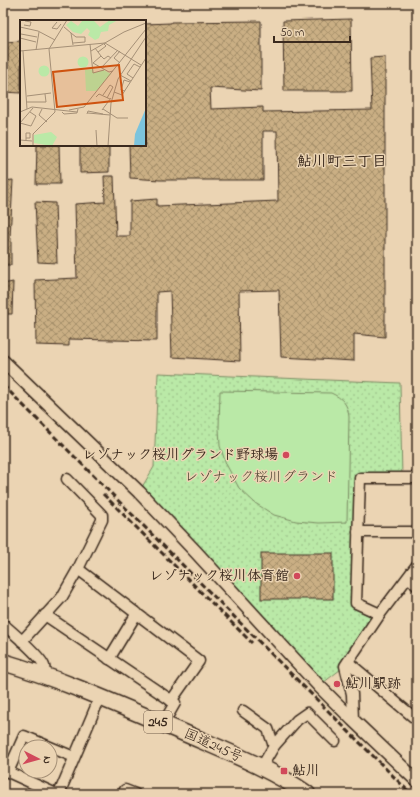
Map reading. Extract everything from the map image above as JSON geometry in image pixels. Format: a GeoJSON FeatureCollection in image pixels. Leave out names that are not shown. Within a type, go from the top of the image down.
{"type":"FeatureCollection","features":[{"type":"Feature","properties":{"kind":"highway","name":"国道245号"},"geometry":{"type":"LineString","coordinates":[[3,662],[44,675],[163,724],[261,768],[305,793]]}},
{"type":"Feature","properties":{"kind":"street"},"geometry":{"type":"LineString","coordinates":[[3,361],[139,492],[319,686],[417,781]]}},
{"type":"Feature","properties":{"kind":"street"},"geometry":{"type":"LineString","coordinates":[[380,614],[356,603],[360,478],[417,478]]}},
{"type":"Feature","properties":{"kind":"street"},"geometry":{"type":"LineString","coordinates":[[22,641],[62,597],[78,569],[102,520],[102,515],[67,479]]}},
{"type":"Feature","properties":{"kind":"street"},"geometry":{"type":"LineString","coordinates":[[358,532],[417,532]]}},
{"type":"Feature","properties":{"kind":"street"},"geometry":{"type":"LineString","coordinates":[[353,720],[352,694],[345,666],[380,614],[417,565]]}},
{"type":"Feature","properties":{"kind":"street"},"geometry":{"type":"LineString","coordinates":[[78,569],[199,661],[171,701]]}},
{"type":"Feature","properties":{"kind":"street"},"geometry":{"type":"LineString","coordinates":[[409,577],[417,586]]}},
{"type":"Feature","properties":{"kind":"street"},"geometry":{"type":"LineString","coordinates":[[109,659],[137,613]]}},
{"type":"Feature","properties":{"kind":"street"},"geometry":{"type":"LineString","coordinates":[[45,615],[175,703],[163,724]]}},
{"type":"Feature","properties":{"kind":"street"},"geometry":{"type":"LineString","coordinates":[[3,624],[42,661],[45,666],[44,675]]}},
{"type":"Feature","properties":{"kind":"street"},"geometry":{"type":"LineString","coordinates":[[348,662],[417,720]]}},
{"type":"Feature","properties":{"kind":"street"},"geometry":{"type":"LineString","coordinates":[[74,757],[24,736],[8,772],[58,794],[100,697]]}},
{"type":"Feature","properties":{"kind":"street"},"geometry":{"type":"LineString","coordinates":[[243,711],[268,729],[274,746]]}},
{"type":"Feature","properties":{"kind":"street"},"geometry":{"type":"LineString","coordinates":[[261,768],[274,746],[297,720],[307,713],[335,741]]}},
{"type":"Feature","properties":{"kind":"street"},"geometry":{"type":"LineString","coordinates":[[124,794],[125,790],[135,794]]}},
{"type":"Feature","properties":{"kind":"green space","name":"レゾナック桜川グランド"},"geometry":{"type":"Polygon","coordinates":[[[158,373],[400,383],[402,478],[360,478],[356,603],[380,614],[345,666],[319,686],[139,492],[154,467],[158,373]]]}},
{"type":"Feature","properties":{"kind":"green space","name":"レゾナック桜川グランド野球場"},"geometry":{"type":"Polygon","coordinates":[[[220,391],[331,393],[344,402],[349,417],[347,522],[319,523],[296,521],[274,515],[255,503],[239,488],[226,464],[220,446],[220,391]]]}},
{"type":"Feature","properties":{"kind":"building"},"geometry":{"type":"Polygon","coordinates":[[[351,19],[352,91],[284,91],[283,21],[351,19]]]}},
{"type":"Feature","properties":{"kind":"building"},"geometry":{"type":"Polygon","coordinates":[[[261,21],[261,91],[210,88],[211,109],[263,107],[263,112],[372,110],[370,58],[385,57],[385,337],[354,334],[354,361],[281,357],[279,290],[239,291],[240,361],[172,357],[170,291],[157,292],[157,341],[69,339],[69,346],[36,345],[35,280],[77,278],[75,204],[105,202],[104,176],[114,176],[116,236],[130,236],[130,201],[157,199],[157,206],[278,201],[277,131],[263,131],[263,180],[160,180],[130,178],[129,146],[146,146],[146,24],[171,22],[261,21]]]}},
{"type":"Feature","properties":{"kind":"building"},"geometry":{"type":"Polygon","coordinates":[[[20,41],[20,93],[3,92],[3,42],[20,41]]]}},
{"type":"Feature","properties":{"kind":"building"},"geometry":{"type":"Polygon","coordinates":[[[37,146],[59,146],[60,184],[36,184],[37,146]]]}},
{"type":"Feature","properties":{"kind":"building"},"geometry":{"type":"Polygon","coordinates":[[[80,146],[109,146],[109,172],[80,173],[80,146]]]}},
{"type":"Feature","properties":{"kind":"building"},"geometry":{"type":"Polygon","coordinates":[[[13,180],[10,238],[11,265],[3,265],[3,181],[13,180]]]}},
{"type":"Feature","properties":{"kind":"building"},"geometry":{"type":"Polygon","coordinates":[[[35,202],[55,203],[57,263],[38,262],[35,202]]]}},
{"type":"Feature","properties":{"kind":"building"},"geometry":{"type":"Polygon","coordinates":[[[13,282],[12,314],[3,314],[3,284],[13,282]]]}},
{"type":"Feature","properties":{"kind":"building","name":"レゾナック桜川体育館"},"geometry":{"type":"Polygon","coordinates":[[[261,553],[333,553],[333,599],[261,599],[261,553]]]}},
{"type":"Feature","properties":{"kind":"railway"},"geometry":{"type":"LineString","coordinates":[[3,385],[411,794]]}},
{"type":"Feature","properties":{"kind":"railway"},"geometry":{"type":"LineString","coordinates":[[103,494],[252,643]]}},
{"type":"Feature","properties":{"kind":"place","name":"レゾナック桜川グランド野球場"},"geometry":{"type":"Point","coordinates":[286,455]}},
{"type":"Feature","properties":{"kind":"place","name":"レゾナック桜川体育館"},"geometry":{"type":"Point","coordinates":[297,576]}},
{"type":"Feature","properties":{"kind":"place","name":"鮎川駅跡"},"geometry":{"type":"Point","coordinates":[337,684]}},
{"type":"Feature","properties":{"kind":"place","name":"鮎川"},"geometry":{"type":"Point","coordinates":[284,771]}},
{"type":"Feature","properties":{"kind":"district","name":"鮎川町三丁目"},"geometry":{"type":"Point","coordinates":[342,162]}}]}
